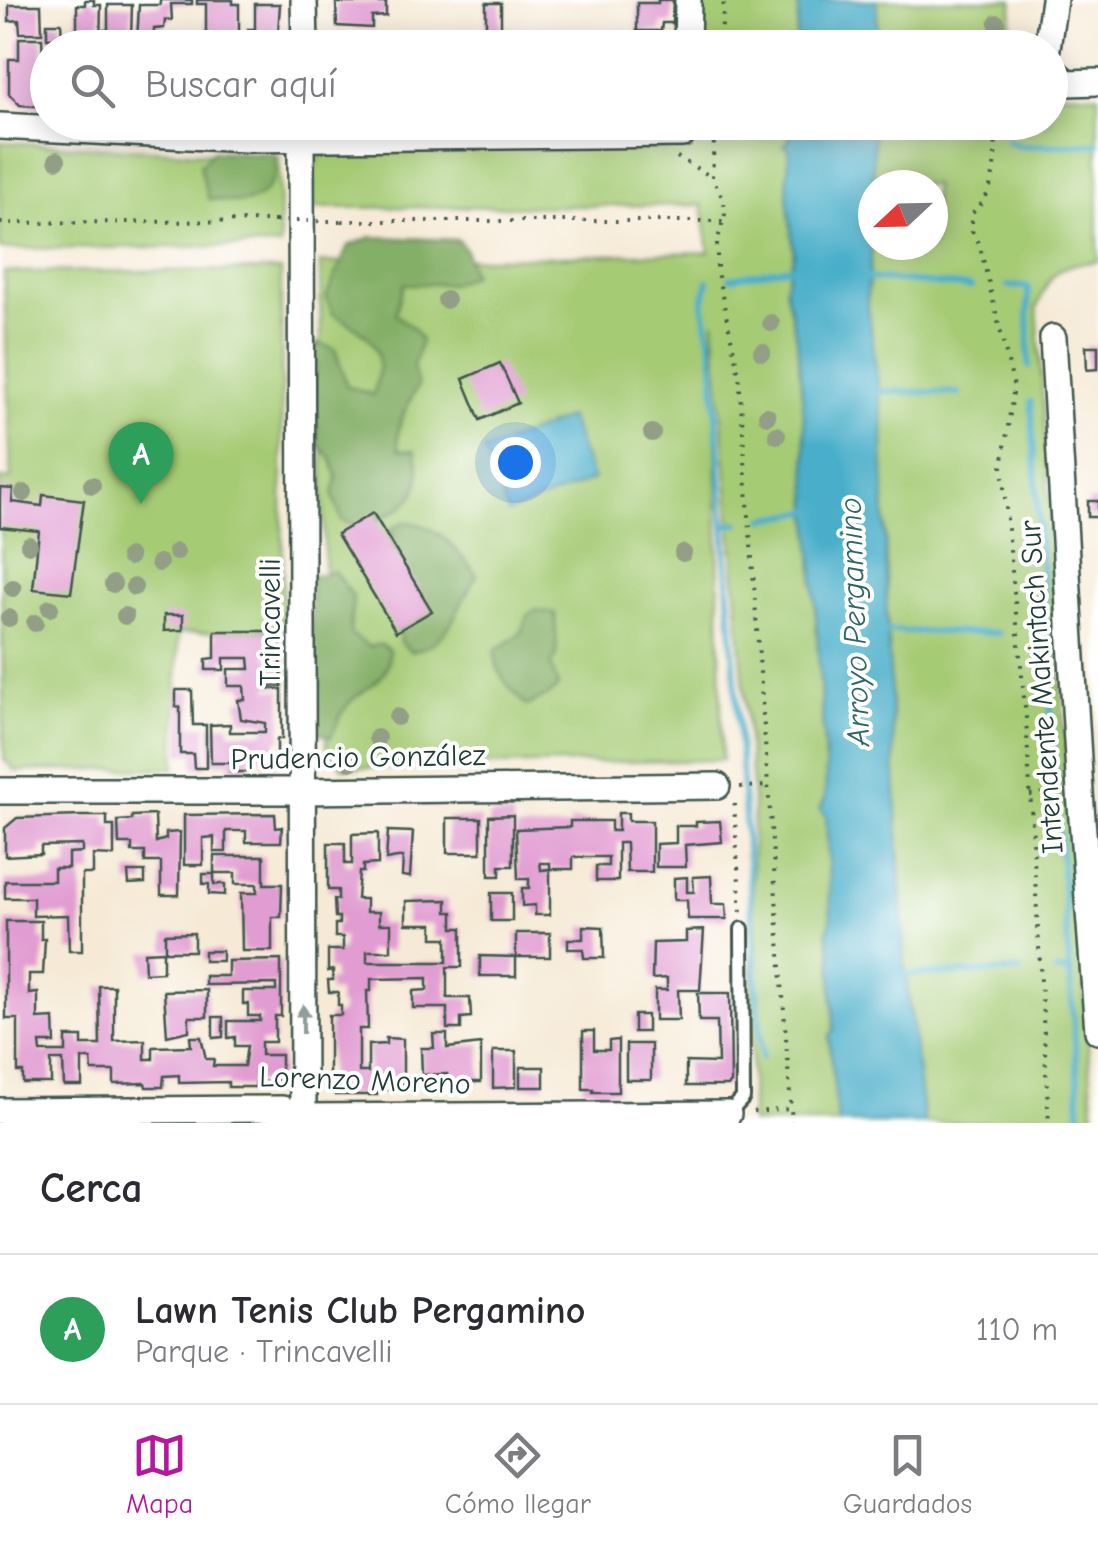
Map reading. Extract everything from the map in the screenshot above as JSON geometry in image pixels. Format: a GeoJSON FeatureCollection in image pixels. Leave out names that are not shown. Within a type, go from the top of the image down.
{"type":"FeatureCollection","features":[{"type":"Feature","properties":{"kind":"street"},"geometry":{"type":"LineString","coordinates":[[304,0],[305,30]]}},
{"type":"Feature","properties":{"kind":"street"},"geometry":{"type":"LineString","coordinates":[[687,30],[688,0]]}},
{"type":"Feature","properties":{"kind":"street"},"geometry":{"type":"LineString","coordinates":[[1049,30],[1054,0]]}},
{"type":"Feature","properties":{"kind":"street"},"geometry":{"type":"LineString","coordinates":[[1068,83],[1098,82]]}},
{"type":"Feature","properties":{"kind":"street"},"geometry":{"type":"LineString","coordinates":[[0,126],[30,128]]}},
{"type":"Feature","properties":{"kind":"street","name":"Trincavelli"},"geometry":{"type":"LineString","coordinates":[[303,1120],[304,140]]}},
{"type":"Feature","properties":{"kind":"street","name":"Intendente Makintach Sur"},"geometry":{"type":"LineString","coordinates":[[1052,338],[1091,844],[1098,1031]]}},
{"type":"Feature","properties":{"kind":"street","name":"Prudencio González"},"geometry":{"type":"LineString","coordinates":[[0,791],[728,792]]}},
{"type":"Feature","properties":{"kind":"street","name":"Lorenzo Moreno"},"geometry":{"type":"LineString","coordinates":[[0,1110],[282,1108],[303,1120],[728,1114]]}},
{"type":"Feature","properties":{"kind":"lane"},"geometry":{"type":"LineString","coordinates":[[728,1114],[743,1098],[742,928]]}},
{"type":"Feature","properties":{"kind":"path"},"geometry":{"type":"LineString","coordinates":[[722,30],[724,0]]}},
{"type":"Feature","properties":{"kind":"path"},"geometry":{"type":"LineString","coordinates":[[715,140],[712,178],[724,201],[717,272],[739,374],[792,1123]]}},
{"type":"Feature","properties":{"kind":"path"},"geometry":{"type":"LineString","coordinates":[[995,140],[988,194],[984,205],[972,213],[972,232],[980,247],[1014,387],[1002,466],[1026,718],[1049,1123]]}},
{"type":"Feature","properties":{"kind":"path"},"geometry":{"type":"LineString","coordinates":[[0,223],[723,221]]}},
{"type":"Feature","properties":{"kind":"path"},"geometry":{"type":"LineString","coordinates":[[742,928],[728,792],[770,786]]}},
{"type":"Feature","properties":{"kind":"path"},"geometry":{"type":"LineString","coordinates":[[1028,795],[1056,793]]}},
{"type":"Feature","properties":{"kind":"path"},"geometry":{"type":"LineString","coordinates":[[728,1114],[791,1109]]}},
{"type":"Feature","properties":{"kind":"green space"},"geometry":{"type":"Polygon","coordinates":[[[694,0],[799,0],[797,30],[693,30],[694,0]]]}},
{"type":"Feature","properties":{"kind":"green space"},"geometry":{"type":"Polygon","coordinates":[[[877,0],[1013,0],[1010,30],[877,30],[877,0]]]}},
{"type":"Feature","properties":{"kind":"green space"},"geometry":{"type":"Polygon","coordinates":[[[1068,93],[1098,94],[1098,262],[1074,264],[1058,272],[1037,308],[1094,1123],[924,1123],[905,967],[887,620],[883,423],[867,299],[871,260],[948,260],[948,170],[873,170],[874,140],[1068,140],[1068,93]]]}},
{"type":"Feature","properties":{"kind":"green space"},"geometry":{"type":"Polygon","coordinates":[[[690,140],[790,140],[787,186],[794,253],[785,287],[797,341],[803,408],[826,777],[825,799],[820,809],[826,816],[831,920],[827,933],[834,1031],[829,1038],[838,1123],[751,1123],[753,799],[714,321],[722,760],[343,768],[327,748],[320,263],[709,252],[702,205],[313,208],[313,174],[318,159],[331,148],[690,148],[690,140]]]}},
{"type":"Feature","properties":{"kind":"green space"},"geometry":{"type":"Polygon","coordinates":[[[0,142],[279,157],[280,246],[0,249],[0,142]]]}},
{"type":"Feature","properties":{"kind":"green space"},"geometry":{"type":"Polygon","coordinates":[[[213,151],[273,154],[275,170],[270,185],[251,200],[208,199],[200,165],[213,151]]]}},
{"type":"Feature","properties":{"kind":"green space"},"geometry":{"type":"Polygon","coordinates":[[[371,237],[458,240],[465,249],[472,275],[450,284],[404,284],[395,314],[414,329],[421,341],[413,367],[418,386],[402,417],[398,442],[399,449],[415,451],[419,481],[410,500],[365,527],[342,521],[333,495],[337,478],[332,459],[318,445],[314,396],[316,343],[335,349],[347,386],[373,395],[379,365],[374,345],[358,329],[333,314],[326,297],[348,246],[371,237]]]}},
{"type":"Feature","properties":{"kind":"green space"},"geometry":{"type":"Polygon","coordinates":[[[281,270],[283,630],[178,633],[175,768],[16,771],[4,760],[0,479],[11,478],[4,272],[281,270]]]}},
{"type":"Feature","properties":{"kind":"green space"},"geometry":{"type":"Polygon","coordinates":[[[404,522],[436,532],[477,575],[445,632],[411,652],[400,642],[398,564],[391,529],[404,522]]]}},
{"type":"Feature","properties":{"kind":"green space"},"geometry":{"type":"Polygon","coordinates":[[[334,571],[353,597],[350,633],[369,647],[380,644],[389,650],[381,678],[346,707],[331,737],[314,731],[310,577],[334,571]]]}},
{"type":"Feature","properties":{"kind":"green space"},"geometry":{"type":"Polygon","coordinates":[[[535,610],[555,613],[557,655],[551,664],[558,686],[550,695],[526,706],[501,674],[495,651],[520,634],[528,615],[535,610]]]}},
{"type":"Feature","properties":{"kind":"water"},"geometry":{"type":"Polygon","coordinates":[[[799,0],[877,0],[877,30],[797,30],[799,0]]]}},
{"type":"Feature","properties":{"kind":"water","name":"Arroyo Pergamino"},"geometry":{"type":"Polygon","coordinates":[[[789,140],[874,140],[874,170],[858,170],[858,260],[871,260],[867,299],[883,423],[887,620],[905,967],[924,1123],[838,1123],[829,1037],[834,1031],[827,933],[831,920],[826,816],[820,809],[825,799],[826,777],[803,408],[797,341],[785,287],[794,253],[787,196],[789,149],[784,145],[789,140]]]}},
{"type":"Feature","properties":{"kind":"water"},"geometry":{"type":"Polygon","coordinates":[[[569,417],[593,480],[508,513],[484,451],[569,417]]]}},
{"type":"Feature","properties":{"kind":"building"},"geometry":{"type":"Polygon","coordinates":[[[85,0],[94,0],[94,5],[101,5],[100,30],[77,30],[77,5],[85,5],[85,0]]]}},
{"type":"Feature","properties":{"kind":"building"},"geometry":{"type":"Polygon","coordinates":[[[160,0],[192,0],[192,4],[171,4],[172,20],[165,20],[164,28],[138,30],[139,5],[160,5],[160,0]]]}},
{"type":"Feature","properties":{"kind":"building"},"geometry":{"type":"Polygon","coordinates":[[[197,0],[233,0],[233,4],[239,4],[239,30],[206,30],[206,4],[197,4],[197,0]]]}},
{"type":"Feature","properties":{"kind":"building"},"geometry":{"type":"Polygon","coordinates":[[[673,0],[672,23],[662,23],[661,30],[637,30],[637,3],[673,0]]]}},
{"type":"Feature","properties":{"kind":"building"},"geometry":{"type":"Polygon","coordinates":[[[336,3],[386,3],[386,16],[372,17],[372,28],[337,26],[336,3]]]}},
{"type":"Feature","properties":{"kind":"building"},"geometry":{"type":"Polygon","coordinates":[[[486,3],[501,3],[501,30],[486,30],[486,3]]]}},
{"type":"Feature","properties":{"kind":"building"},"geometry":{"type":"Polygon","coordinates":[[[255,4],[280,4],[278,30],[248,30],[255,29],[255,4]]]}},
{"type":"Feature","properties":{"kind":"building"},"geometry":{"type":"Polygon","coordinates":[[[9,5],[41,5],[42,30],[20,33],[19,20],[9,21],[9,5]]]}},
{"type":"Feature","properties":{"kind":"building"},"geometry":{"type":"Polygon","coordinates":[[[108,5],[132,5],[131,30],[108,30],[108,5]]]}},
{"type":"Feature","properties":{"kind":"building"},"geometry":{"type":"Polygon","coordinates":[[[47,23],[61,23],[61,30],[47,30],[47,23]]]}},
{"type":"Feature","properties":{"kind":"building"},"geometry":{"type":"Polygon","coordinates":[[[19,38],[30,38],[30,106],[20,105],[9,94],[9,59],[19,59],[19,38]]]}},
{"type":"Feature","properties":{"kind":"building"},"geometry":{"type":"Polygon","coordinates":[[[1086,346],[1098,346],[1098,369],[1087,370],[1086,346]]]}},
{"type":"Feature","properties":{"kind":"building"},"geometry":{"type":"Polygon","coordinates":[[[500,363],[518,403],[480,420],[463,379],[500,363]]]}},
{"type":"Feature","properties":{"kind":"building"},"geometry":{"type":"Polygon","coordinates":[[[0,488],[13,489],[12,502],[42,506],[43,495],[84,500],[71,593],[33,589],[39,531],[0,527],[0,488]]]}},
{"type":"Feature","properties":{"kind":"building"},"geometry":{"type":"Polygon","coordinates":[[[1088,501],[1098,501],[1098,517],[1088,517],[1088,501]]]}},
{"type":"Feature","properties":{"kind":"building"},"geometry":{"type":"Polygon","coordinates":[[[373,513],[432,611],[396,632],[337,534],[373,513]]]}},
{"type":"Feature","properties":{"kind":"building"},"geometry":{"type":"Polygon","coordinates":[[[164,615],[183,615],[183,630],[164,631],[164,615]]]}},
{"type":"Feature","properties":{"kind":"building"},"geometry":{"type":"Polygon","coordinates":[[[215,631],[281,631],[281,652],[267,652],[267,658],[281,658],[282,686],[269,686],[282,689],[282,739],[277,739],[277,765],[264,765],[263,757],[249,757],[249,772],[230,772],[230,763],[211,763],[210,725],[230,724],[230,732],[265,732],[265,723],[241,719],[238,700],[245,700],[244,686],[228,686],[228,669],[250,669],[249,658],[224,658],[224,670],[206,670],[206,659],[215,658],[215,631]]]}},
{"type":"Feature","properties":{"kind":"building"},"geometry":{"type":"Polygon","coordinates":[[[176,690],[192,690],[193,725],[206,725],[206,768],[194,768],[193,754],[180,754],[176,690]]]}},
{"type":"Feature","properties":{"kind":"building"},"geometry":{"type":"Polygon","coordinates":[[[618,813],[628,813],[628,821],[652,821],[652,872],[627,872],[626,843],[618,843],[618,881],[596,881],[596,866],[608,866],[608,857],[573,857],[573,869],[550,869],[550,915],[535,915],[535,905],[522,906],[522,888],[529,888],[529,879],[518,879],[516,829],[570,827],[570,821],[611,821],[611,831],[618,831],[618,813]]]}},
{"type":"Feature","properties":{"kind":"building"},"geometry":{"type":"Polygon","coordinates":[[[275,814],[276,828],[282,827],[281,842],[246,842],[246,831],[226,831],[226,852],[214,852],[214,837],[203,838],[203,865],[184,865],[184,815],[275,814]]]}},
{"type":"Feature","properties":{"kind":"building"},"geometry":{"type":"Polygon","coordinates":[[[155,815],[156,842],[166,839],[166,833],[180,832],[179,895],[161,895],[161,862],[145,862],[145,852],[132,852],[132,844],[119,844],[118,821],[155,815]]]}},
{"type":"Feature","properties":{"kind":"building"},"geometry":{"type":"Polygon","coordinates":[[[513,815],[513,866],[500,866],[500,876],[489,876],[489,816],[513,815]]]}},
{"type":"Feature","properties":{"kind":"building"},"geometry":{"type":"Polygon","coordinates":[[[107,816],[107,826],[114,826],[114,856],[93,855],[93,874],[82,874],[82,951],[69,951],[68,915],[33,916],[33,898],[5,898],[5,881],[54,881],[54,868],[68,868],[68,853],[82,852],[82,845],[41,846],[41,854],[5,856],[5,828],[17,818],[107,816]]]}},
{"type":"Feature","properties":{"kind":"building"},"geometry":{"type":"Polygon","coordinates":[[[447,818],[481,818],[481,853],[447,853],[447,818]]]}},
{"type":"Feature","properties":{"kind":"building"},"geometry":{"type":"Polygon","coordinates":[[[720,821],[722,842],[685,845],[686,867],[656,867],[656,844],[676,843],[676,826],[720,821]]]}},
{"type":"Feature","properties":{"kind":"building"},"geometry":{"type":"Polygon","coordinates":[[[388,831],[413,832],[410,877],[402,876],[403,857],[386,860],[388,831]]]}},
{"type":"Feature","properties":{"kind":"building"},"geometry":{"type":"Polygon","coordinates":[[[378,833],[378,864],[363,865],[357,899],[366,899],[366,912],[379,912],[379,924],[391,924],[391,951],[367,951],[367,962],[447,962],[447,938],[433,938],[433,924],[406,924],[406,901],[447,900],[447,912],[453,912],[453,928],[462,928],[462,967],[447,967],[447,998],[470,998],[471,1017],[461,1018],[461,1029],[447,1029],[447,1008],[413,1008],[413,991],[427,990],[427,978],[371,979],[371,991],[367,991],[368,1029],[359,1029],[359,1072],[368,1072],[368,1045],[386,1044],[386,1038],[403,1039],[403,1090],[377,1090],[377,1095],[335,1095],[329,1087],[329,1015],[341,1015],[341,1005],[338,992],[329,992],[328,980],[333,980],[333,970],[328,971],[328,950],[343,950],[343,937],[335,937],[339,917],[335,917],[334,899],[338,900],[338,890],[328,890],[328,843],[345,843],[345,864],[352,864],[352,834],[378,833]]]}},
{"type":"Feature","properties":{"kind":"building"},"geometry":{"type":"Polygon","coordinates":[[[214,856],[264,856],[264,884],[282,884],[281,917],[272,917],[272,951],[242,951],[241,893],[257,893],[257,884],[235,884],[235,873],[214,873],[214,856]]]}},
{"type":"Feature","properties":{"kind":"building"},"geometry":{"type":"Polygon","coordinates":[[[128,872],[145,872],[145,883],[129,884],[128,872]]]}},
{"type":"Feature","properties":{"kind":"building"},"geometry":{"type":"Polygon","coordinates":[[[203,874],[214,874],[214,884],[225,884],[225,895],[209,894],[203,874]]]}},
{"type":"Feature","properties":{"kind":"building"},"geometry":{"type":"Polygon","coordinates":[[[711,876],[712,904],[726,904],[727,919],[688,919],[687,900],[674,900],[674,878],[687,877],[687,892],[694,892],[693,877],[711,876]]]}},
{"type":"Feature","properties":{"kind":"building"},"geometry":{"type":"Polygon","coordinates":[[[491,893],[512,893],[512,921],[491,921],[491,893]]]}},
{"type":"Feature","properties":{"kind":"building"},"geometry":{"type":"Polygon","coordinates":[[[6,921],[41,921],[41,939],[45,939],[43,974],[29,974],[29,994],[38,993],[38,1019],[54,1018],[55,1043],[40,1043],[41,1052],[66,1052],[66,1037],[82,1037],[82,1045],[100,1045],[99,986],[114,986],[114,1041],[145,1040],[145,1059],[153,1059],[153,1047],[191,1046],[190,1037],[201,1037],[206,1059],[214,1059],[213,1066],[244,1066],[247,1046],[235,1046],[235,1037],[228,1038],[228,1021],[260,1021],[260,1016],[248,1016],[243,991],[276,991],[276,984],[205,985],[205,976],[228,976],[228,961],[281,960],[281,1016],[275,1016],[275,1042],[261,1042],[261,1055],[281,1055],[281,1077],[270,1087],[267,1082],[256,1082],[255,1087],[228,1087],[228,1082],[179,1083],[179,1075],[164,1076],[163,1087],[146,1087],[145,1083],[114,1084],[114,1071],[92,1071],[91,1059],[82,1059],[82,1086],[64,1086],[63,1060],[51,1060],[51,1083],[23,1083],[23,1072],[18,1072],[18,1019],[6,1019],[6,921]]]}},
{"type":"Feature","properties":{"kind":"building"},"geometry":{"type":"Polygon","coordinates":[[[583,926],[603,927],[604,958],[584,958],[583,949],[568,949],[568,939],[583,939],[583,926]]]}},
{"type":"Feature","properties":{"kind":"building"},"geometry":{"type":"Polygon","coordinates":[[[704,930],[700,990],[678,990],[679,1020],[655,1020],[655,990],[667,990],[667,978],[652,979],[653,943],[686,942],[686,931],[704,930]]]}},
{"type":"Feature","properties":{"kind":"building"},"geometry":{"type":"Polygon","coordinates":[[[194,933],[194,951],[165,951],[165,934],[194,933]]]}},
{"type":"Feature","properties":{"kind":"building"},"geometry":{"type":"Polygon","coordinates":[[[516,933],[550,933],[550,957],[516,957],[516,933]]]}},
{"type":"Feature","properties":{"kind":"building"},"geometry":{"type":"Polygon","coordinates":[[[163,951],[163,972],[145,973],[144,952],[163,951]]]}},
{"type":"Feature","properties":{"kind":"building"},"geometry":{"type":"Polygon","coordinates":[[[204,951],[222,951],[222,961],[204,961],[204,951]]]}},
{"type":"Feature","properties":{"kind":"building"},"geometry":{"type":"Polygon","coordinates":[[[480,956],[516,957],[516,976],[480,976],[480,956]]]}},
{"type":"Feature","properties":{"kind":"building"},"geometry":{"type":"Polygon","coordinates":[[[207,990],[207,1017],[189,1017],[189,1031],[167,1036],[164,991],[207,990]]]}},
{"type":"Feature","properties":{"kind":"building"},"geometry":{"type":"Polygon","coordinates":[[[698,993],[730,993],[728,1086],[686,1086],[686,1062],[718,1063],[717,1021],[699,1021],[698,993]]]}},
{"type":"Feature","properties":{"kind":"building"},"geometry":{"type":"Polygon","coordinates":[[[634,1015],[647,1015],[647,1032],[634,1032],[634,1015]]]}},
{"type":"Feature","properties":{"kind":"building"},"geometry":{"type":"Polygon","coordinates":[[[213,1017],[223,1017],[223,1037],[213,1038],[213,1017]]]}},
{"type":"Feature","properties":{"kind":"building"},"geometry":{"type":"Polygon","coordinates":[[[583,1031],[594,1031],[594,1050],[609,1050],[609,1041],[618,1040],[618,1092],[583,1089],[583,1031]]]}},
{"type":"Feature","properties":{"kind":"building"},"geometry":{"type":"Polygon","coordinates":[[[433,1034],[447,1034],[447,1048],[481,1044],[481,1082],[447,1082],[447,1074],[422,1075],[421,1048],[434,1048],[433,1034]]]}},
{"type":"Feature","properties":{"kind":"building"},"geometry":{"type":"Polygon","coordinates":[[[626,1044],[651,1044],[651,1080],[626,1080],[626,1044]]]}},
{"type":"Feature","properties":{"kind":"building"},"geometry":{"type":"Polygon","coordinates":[[[493,1051],[516,1051],[516,1087],[493,1088],[493,1051]]]}},
{"type":"Feature","properties":{"kind":"building"},"geometry":{"type":"Polygon","coordinates":[[[520,1067],[544,1067],[544,1087],[520,1087],[520,1067]]]}},
{"type":"Feature","properties":{"kind":"waterway"},"geometry":{"type":"LineString","coordinates":[[1007,141],[1021,146],[1098,144]]}},
{"type":"Feature","properties":{"kind":"waterway"},"geometry":{"type":"LineString","coordinates":[[730,278],[791,267]]}},
{"type":"Feature","properties":{"kind":"waterway"},"geometry":{"type":"LineString","coordinates":[[868,278],[971,287]]}},
{"type":"Feature","properties":{"kind":"waterway"},"geometry":{"type":"LineString","coordinates":[[708,281],[703,303],[712,350],[724,526]]}},
{"type":"Feature","properties":{"kind":"waterway"},"geometry":{"type":"LineString","coordinates":[[1008,286],[1028,287],[1029,367]]}},
{"type":"Feature","properties":{"kind":"waterway"},"geometry":{"type":"LineString","coordinates":[[879,391],[959,393]]}},
{"type":"Feature","properties":{"kind":"waterway"},"geometry":{"type":"LineString","coordinates":[[1031,402],[1056,786]]}},
{"type":"Feature","properties":{"kind":"waterway"},"geometry":{"type":"LineString","coordinates":[[764,519],[809,511]]}},
{"type":"Feature","properties":{"kind":"waterway"},"geometry":{"type":"LineString","coordinates":[[738,523],[724,526],[762,1058]]}},
{"type":"Feature","properties":{"kind":"waterway","name":"Arroyo Pergamino"},"geometry":{"type":"LineString","coordinates":[[888,631],[998,633]]}},
{"type":"Feature","properties":{"kind":"waterway"},"geometry":{"type":"LineString","coordinates":[[1035,636],[1049,635]]}},
{"type":"Feature","properties":{"kind":"waterway"},"geometry":{"type":"LineString","coordinates":[[1057,800],[1081,1123]]}},
{"type":"Feature","properties":{"kind":"waterway"},"geometry":{"type":"LineString","coordinates":[[1056,971],[1071,970]]}},
{"type":"Feature","properties":{"kind":"waterway"},"geometry":{"type":"LineString","coordinates":[[906,975],[1020,971]]}},
{"type":"Feature","properties":{"kind":"place","name":"Lawn Tenis Club Pergamino"},"geometry":{"type":"Point","coordinates":[141,504]}}]}
